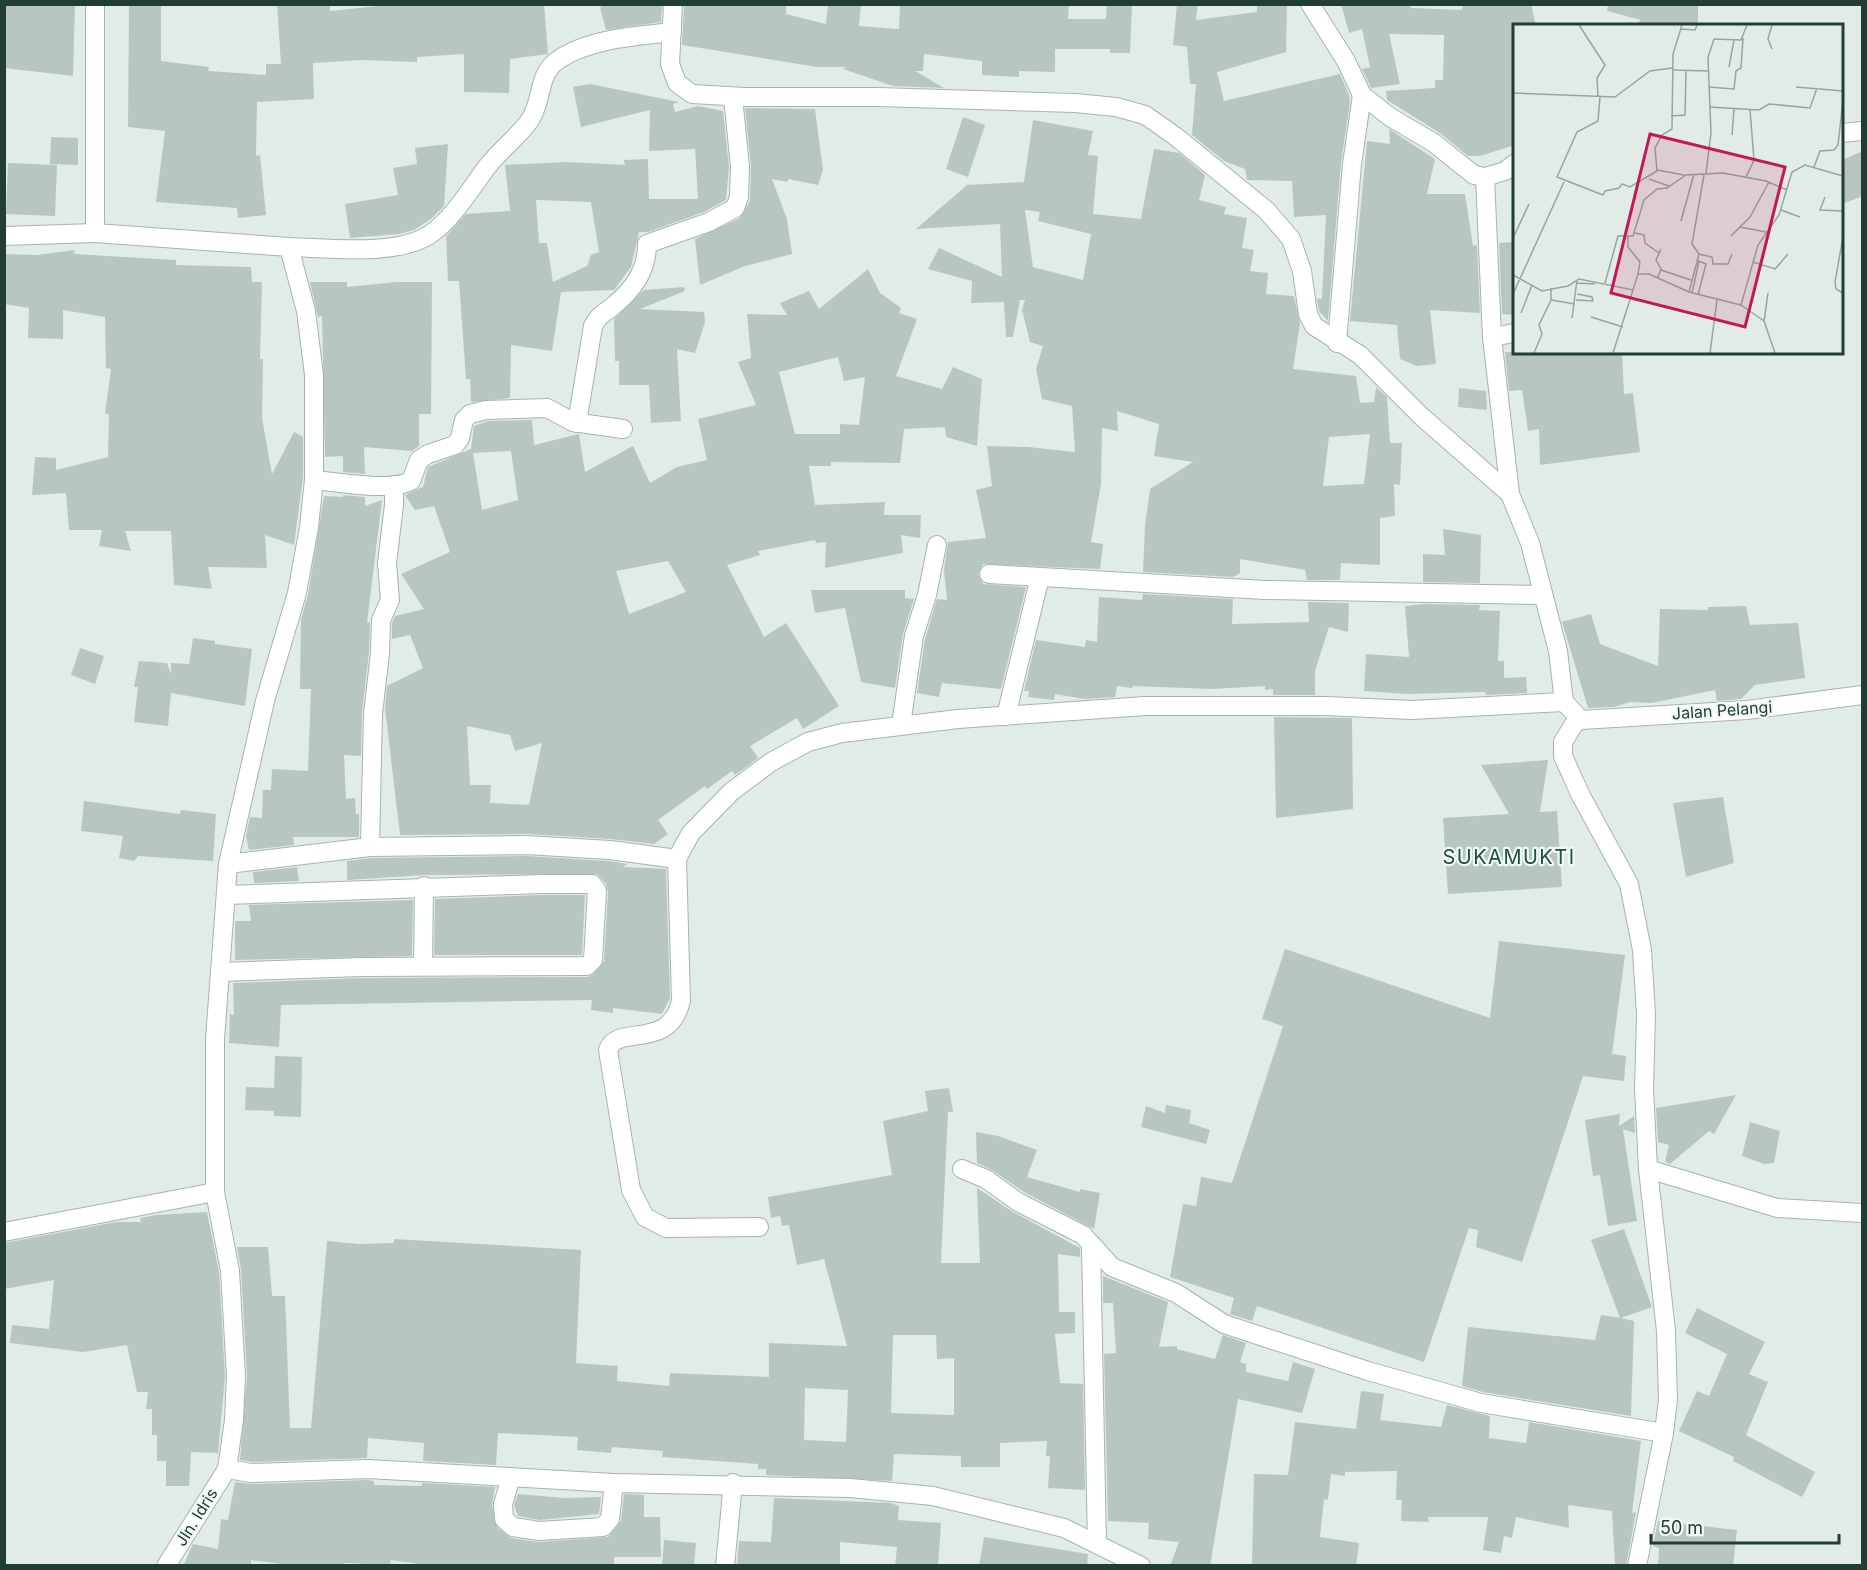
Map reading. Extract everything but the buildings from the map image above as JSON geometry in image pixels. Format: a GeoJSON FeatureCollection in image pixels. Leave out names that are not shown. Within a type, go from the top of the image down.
{"type":"FeatureCollection","features":[{"type":"Feature","properties":{"kind":"street"},"geometry":{"type":"LineString","coordinates":[[95,4],[95,233]]}},
{"type":"Feature","properties":{"kind":"street"},"geometry":{"type":"LineString","coordinates":[[673,4],[670,64],[673,74],[683,89],[692,94],[1075,103],[1116,106],[1144,115],[1175,136],[1280,224],[1299,258],[1310,321],[1337,343],[1360,355],[1421,416],[1510,494]]}},
{"type":"Feature","properties":{"kind":"street"},"geometry":{"type":"LineString","coordinates":[[1310,4],[1346,61],[1362,95],[1390,117],[1434,143],[1474,175],[1485,177],[1505,171],[1513,165]]}},
{"type":"Feature","properties":{"kind":"street"},"geometry":{"type":"LineString","coordinates":[[4,236],[95,233],[289,247],[354,249],[423,240],[446,220],[500,150],[528,122],[536,111],[548,68],[557,60],[581,48],[672,32]]}},
{"type":"Feature","properties":{"kind":"street"},"geometry":{"type":"LineString","coordinates":[[1337,343],[1352,164],[1362,95]]}},
{"type":"Feature","properties":{"kind":"street"},"geometry":{"type":"LineString","coordinates":[[578,423],[593,326],[598,317],[628,295],[637,284],[647,257],[647,244],[709,222],[735,208],[739,197],[740,167],[733,96]]}},
{"type":"Feature","properties":{"kind":"street"},"geometry":{"type":"LineString","coordinates":[[1843,133],[1863,131]]}},
{"type":"Feature","properties":{"kind":"street"},"geometry":{"type":"LineString","coordinates":[[1485,177],[1492,337],[1510,494],[1530,543],[1558,651],[1564,702],[1581,720],[1574,724],[1563,742],[1563,756],[1580,794],[1629,884],[1642,950],[1646,1015],[1644,1089],[1648,1169],[1666,1331],[1668,1399],[1664,1433],[1637,1566]]}},
{"type":"Feature","properties":{"kind":"street"},"geometry":{"type":"LineString","coordinates":[[289,247],[306,311],[314,375],[314,480],[309,527],[297,593],[266,701],[228,864],[215,1039],[215,1192],[230,1271],[236,1376],[234,1420],[227,1469],[251,1473],[368,1469],[614,1483],[850,1488],[933,1496],[1064,1528],[1141,1566]]}},
{"type":"Feature","properties":{"kind":"street"},"geometry":{"type":"LineString","coordinates":[[1492,337],[1513,333]]}},
{"type":"Feature","properties":{"kind":"street"},"geometry":{"type":"LineString","coordinates":[[314,480],[394,485],[411,481],[419,460],[428,454],[455,445],[460,438],[464,420],[470,414],[486,410],[547,408],[578,423],[624,429]]}},
{"type":"Feature","properties":{"kind":"street"},"geometry":{"type":"LineString","coordinates":[[370,847],[373,714],[380,653],[381,620],[390,600],[387,563],[394,485]]}},
{"type":"Feature","properties":{"kind":"street"},"geometry":{"type":"LineString","coordinates":[[901,725],[914,636],[927,595],[938,545]]}},
{"type":"Feature","properties":{"kind":"street"},"geometry":{"type":"LineString","coordinates":[[989,574],[1265,590],[1543,595]]}},
{"type":"Feature","properties":{"kind":"street"},"geometry":{"type":"LineString","coordinates":[[1006,716],[1040,577]]}},
{"type":"Feature","properties":{"kind":"street","name":"Jalan Pelangi"},"geometry":{"type":"LineString","coordinates":[[1581,720],[1747,710],[1863,695]]}},
{"type":"Feature","properties":{"kind":"street"},"geometry":{"type":"LineString","coordinates":[[759,1227],[666,1228],[645,1218],[631,1190],[608,1050],[617,1039],[662,1029],[677,1015],[681,1001],[681,936],[677,860],[690,833],[730,792],[771,762],[808,742],[842,733],[901,725],[1006,716],[1145,706],[1326,706],[1412,710],[1564,702]]}},
{"type":"Feature","properties":{"kind":"street"},"geometry":{"type":"LineString","coordinates":[[228,864],[370,847],[526,844],[610,850],[677,860]]}},
{"type":"Feature","properties":{"kind":"street"},"geometry":{"type":"LineString","coordinates":[[220,972],[591,964],[597,891],[592,884],[424,886],[226,895]]}},
{"type":"Feature","properties":{"kind":"street"},"geometry":{"type":"LineString","coordinates":[[423,966],[424,886]]}},
{"type":"Feature","properties":{"kind":"street"},"geometry":{"type":"LineString","coordinates":[[962,1169],[986,1179],[1018,1202],[1083,1234],[1112,1267],[1176,1293],[1224,1324],[1481,1403],[1664,1433]]}},
{"type":"Feature","properties":{"kind":"street"},"geometry":{"type":"LineString","coordinates":[[1648,1169],[1777,1208],[1863,1213]]}},
{"type":"Feature","properties":{"kind":"street"},"geometry":{"type":"LineString","coordinates":[[4,1233],[215,1192]]}},
{"type":"Feature","properties":{"kind":"street"},"geometry":{"type":"LineString","coordinates":[[1091,1244],[1097,1544]]}},
{"type":"Feature","properties":{"kind":"street","name":"Jln. Idris"},"geometry":{"type":"LineString","coordinates":[[166,1566],[227,1469]]}},
{"type":"Feature","properties":{"kind":"street"},"geometry":{"type":"LineString","coordinates":[[511,1477],[503,1504],[504,1520],[513,1527],[539,1531],[603,1527],[610,1519],[614,1483]]}},
{"type":"Feature","properties":{"kind":"street"},"geometry":{"type":"LineString","coordinates":[[725,1566],[734,1484]]}},
{"type":"Feature","properties":{"kind":"district","name":"SUKAMUKTI"},"geometry":{"type":"Point","coordinates":[1509,857]}}]}
